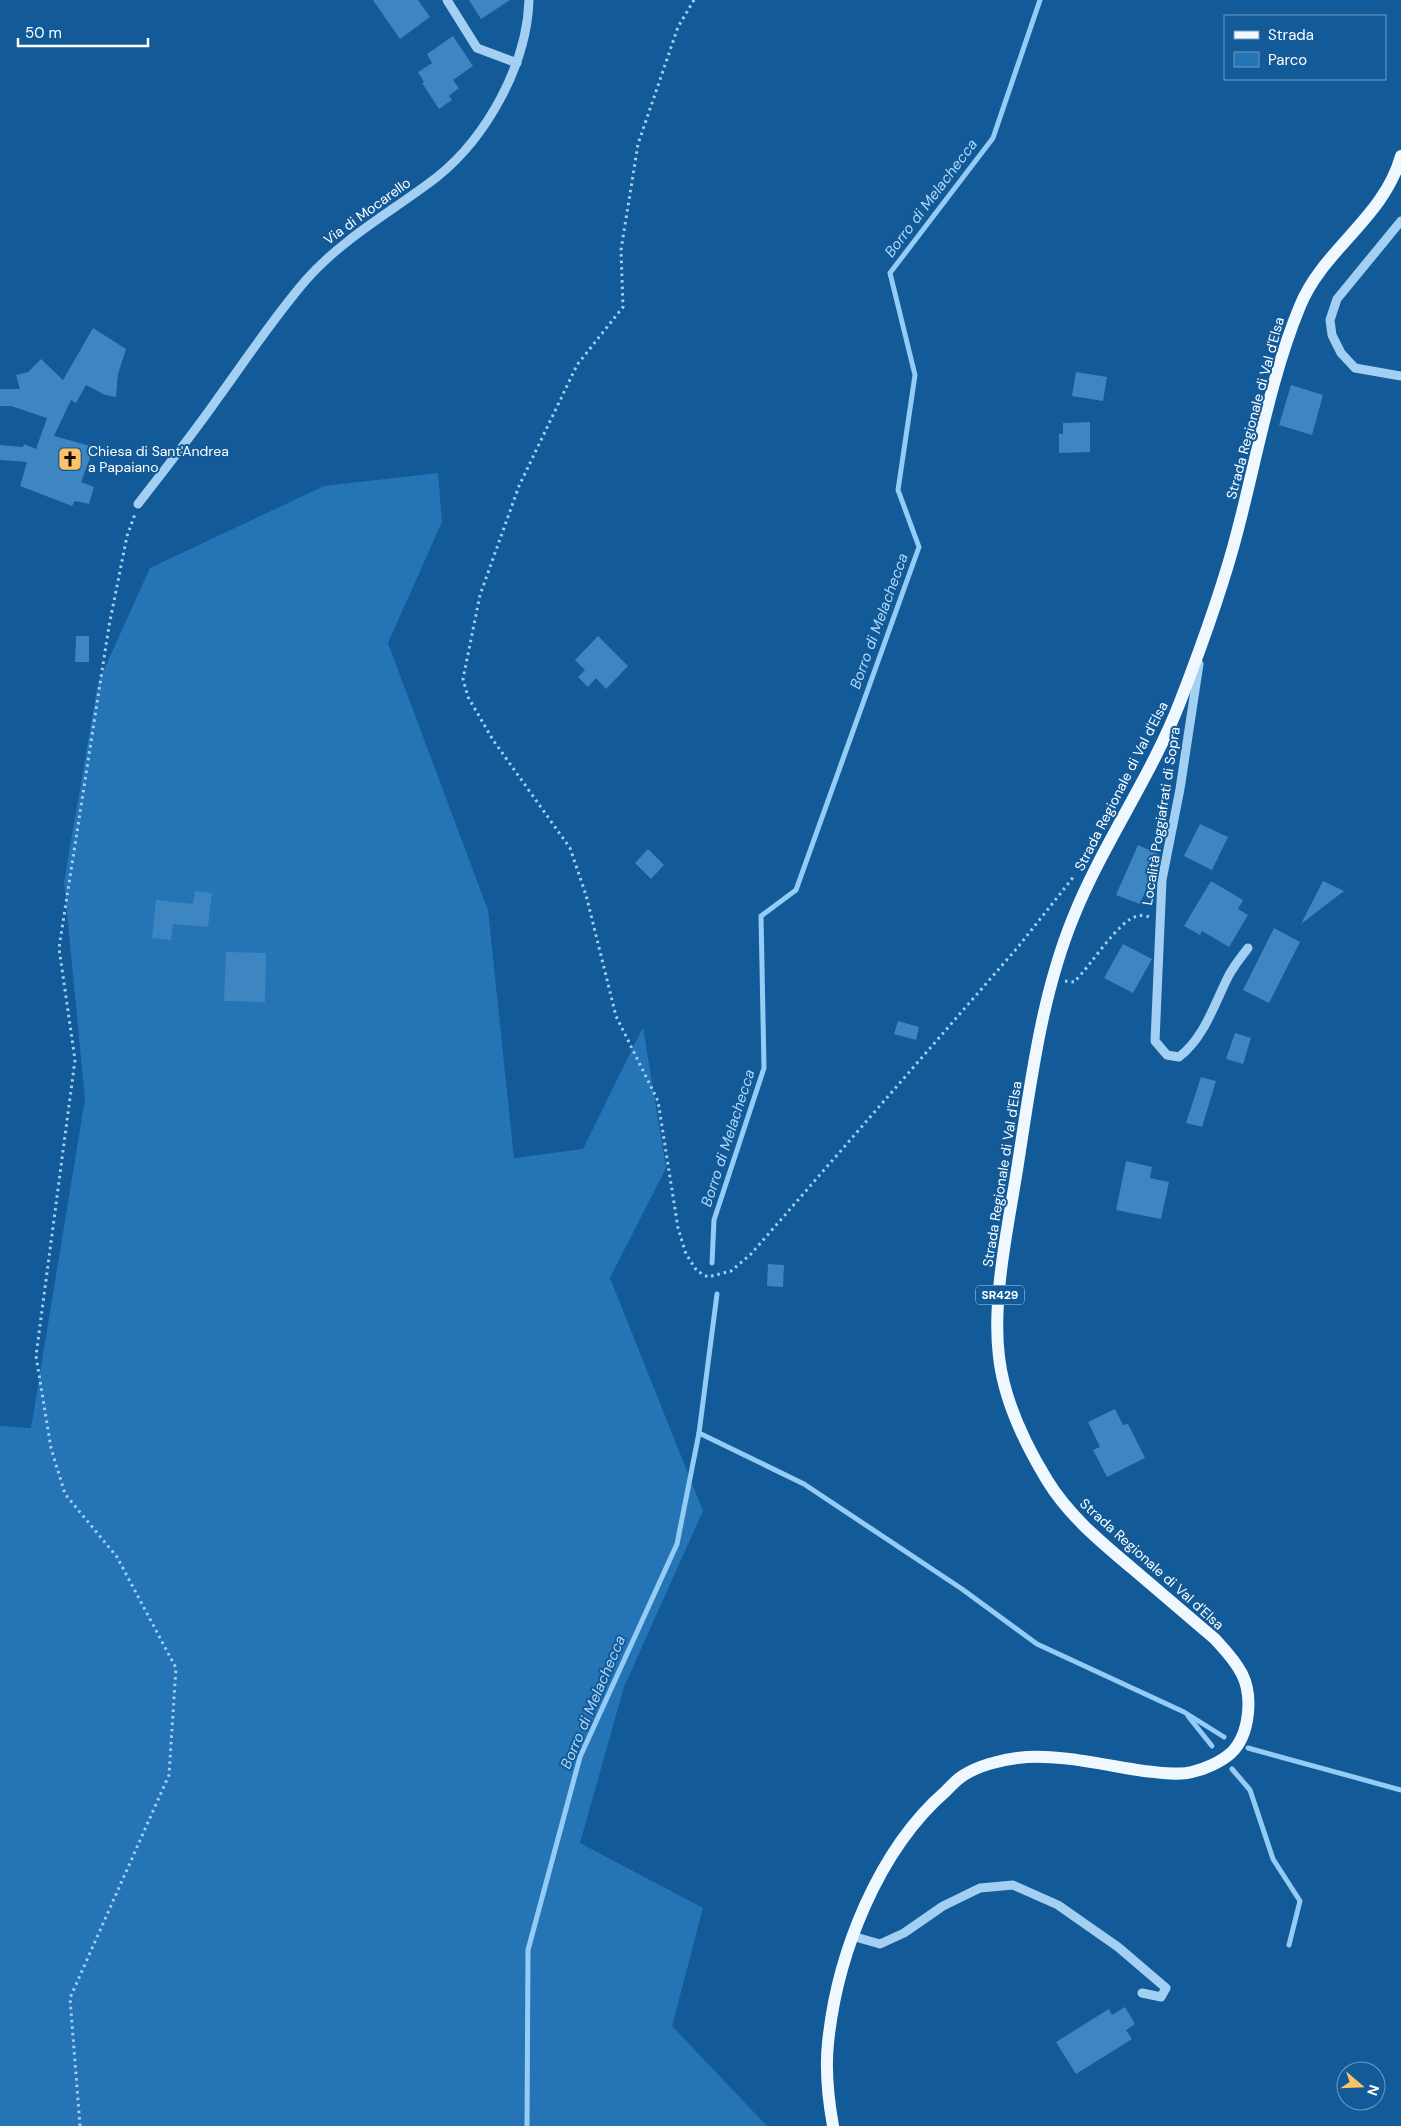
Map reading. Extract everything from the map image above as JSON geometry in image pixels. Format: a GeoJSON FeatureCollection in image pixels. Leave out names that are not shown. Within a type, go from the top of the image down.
{"type":"FeatureCollection","features":[{"type":"Feature","properties":{"kind":"main road","name":"Strada Regionale di Val d'Elsa"},"geometry":{"type":"LineString","coordinates":[[833,2126],[827,2088],[828,2044],[833,2004],[852,1936],[860,1916],[901,1840],[926,1808],[964,1775],[990,1764],[1017,1758],[1040,1758],[1158,1772],[1190,1773],[1209,1766],[1231,1752],[1242,1736],[1248,1716],[1248,1696],[1243,1675],[1232,1657],[1215,1639],[1095,1537],[1066,1508],[1048,1482],[1027,1444],[1009,1398],[999,1359],[997,1314],[1031,1084],[1052,978],[1078,905],[1166,735],[1202,644],[1228,564],[1281,364],[1299,307],[1316,276],[1382,199],[1394,176],[1401,156]]}},
{"type":"Feature","properties":{"kind":"street"},"geometry":{"type":"LineString","coordinates":[[447,0],[477,48],[517,63]]}},
{"type":"Feature","properties":{"kind":"street","name":"Via di Mocarello"},"geometry":{"type":"LineString","coordinates":[[138,504],[307,279],[337,249],[432,180],[454,161],[494,108],[517,63],[526,26],[529,0]]}},
{"type":"Feature","properties":{"kind":"street"},"geometry":{"type":"LineString","coordinates":[[1401,221],[1337,299],[1330,320],[1332,335],[1340,353],[1355,368],[1401,376]]}},
{"type":"Feature","properties":{"kind":"street","name":"Località Poggiafrati di Sopra"},"geometry":{"type":"LineString","coordinates":[[1202,644],[1180,789],[1162,880],[1155,1041],[1166,1055],[1179,1057],[1189,1049],[1206,1024],[1229,975],[1248,948]]}},
{"type":"Feature","properties":{"kind":"street"},"geometry":{"type":"LineString","coordinates":[[852,1936],[880,1944],[904,1933],[943,1906],[980,1888],[1013,1885],[1058,1905],[1118,1946],[1166,1988],[1161,1997],[1142,1993]]}},
{"type":"Feature","properties":{"kind":"path"},"geometry":{"type":"LineString","coordinates":[[694,0],[678,27],[638,144],[621,250],[623,307],[577,366],[519,486],[480,595],[463,679],[468,696],[493,740],[570,848],[586,895],[616,1016],[658,1102],[678,1228],[686,1254],[697,1271],[708,1277],[721,1274],[731,1270],[751,1254],[1018,947],[1081,868]]}},
{"type":"Feature","properties":{"kind":"path"},"geometry":{"type":"LineString","coordinates":[[80,2126],[70,1998],[169,1775],[176,1668],[117,1557],[66,1494],[51,1448],[36,1356],[75,1060],[59,948],[110,626],[127,536],[138,504]]}},
{"type":"Feature","properties":{"kind":"path"},"geometry":{"type":"LineString","coordinates":[[1052,978],[1074,982],[1086,971],[1116,930],[1136,916],[1159,917]]}},
{"type":"Feature","properties":{"kind":"green space"},"geometry":{"type":"Polygon","coordinates":[[[438,473],[442,522],[388,643],[488,910],[514,1158],[583,1149],[643,1027],[666,1168],[610,1278],[703,1511],[624,1687],[580,1843],[703,1908],[672,2026],[767,2126],[0,2126],[0,1426],[31,1428],[85,1099],[64,882],[98,683],[150,568],[324,486],[438,473]]]}},
{"type":"Feature","properties":{"kind":"building"},"geometry":{"type":"Polygon","coordinates":[[[373,0],[418,0],[430,17],[400,39],[373,0]]]}},
{"type":"Feature","properties":{"kind":"building"},"geometry":{"type":"Polygon","coordinates":[[[469,0],[510,0],[481,19],[469,0]]]}},
{"type":"Feature","properties":{"kind":"building"},"geometry":{"type":"Polygon","coordinates":[[[453,36],[473,66],[453,80],[459,88],[449,96],[452,100],[439,109],[422,83],[424,82],[418,72],[432,63],[427,54],[453,36]]]}},
{"type":"Feature","properties":{"kind":"building"},"geometry":{"type":"Polygon","coordinates":[[[93,328],[126,349],[118,374],[116,397],[105,395],[86,385],[76,403],[71,400],[54,436],[94,447],[81,482],[94,487],[89,504],[75,501],[72,506],[20,486],[27,462],[0,460],[0,445],[23,447],[24,444],[36,449],[47,418],[11,406],[0,406],[0,389],[20,389],[16,375],[28,372],[41,359],[63,380],[93,328]]]}},
{"type":"Feature","properties":{"kind":"building"},"geometry":{"type":"Polygon","coordinates":[[[1076,372],[1107,377],[1103,401],[1072,396],[1076,372]]]}},
{"type":"Feature","properties":{"kind":"building"},"geometry":{"type":"Polygon","coordinates":[[[1291,385],[1323,395],[1312,435],[1279,425],[1291,385]]]}},
{"type":"Feature","properties":{"kind":"building"},"geometry":{"type":"Polygon","coordinates":[[[1090,422],[1090,452],[1059,453],[1059,434],[1063,434],[1063,423],[1090,422]]]}},
{"type":"Feature","properties":{"kind":"building"},"geometry":{"type":"Polygon","coordinates":[[[76,636],[89,636],[89,662],[75,662],[76,636]]]}},
{"type":"Feature","properties":{"kind":"building"},"geometry":{"type":"Polygon","coordinates":[[[598,636],[628,666],[606,689],[596,678],[588,687],[578,677],[585,670],[575,660],[598,636]]]}},
{"type":"Feature","properties":{"kind":"building"},"geometry":{"type":"Polygon","coordinates":[[[1200,824],[1228,837],[1212,870],[1184,856],[1200,824]]]}},
{"type":"Feature","properties":{"kind":"building"},"geometry":{"type":"Polygon","coordinates":[[[1138,845],[1160,855],[1140,904],[1116,895],[1138,845]]]}},
{"type":"Feature","properties":{"kind":"building"},"geometry":{"type":"Polygon","coordinates":[[[648,849],[664,865],[651,879],[635,863],[648,849]]]}},
{"type":"Feature","properties":{"kind":"building"},"geometry":{"type":"Polygon","coordinates":[[[1211,881],[1243,900],[1238,909],[1248,915],[1229,947],[1202,931],[1200,935],[1184,926],[1211,881]]]}},
{"type":"Feature","properties":{"kind":"building"},"geometry":{"type":"Polygon","coordinates":[[[1323,881],[1344,891],[1301,924],[1323,881]]]}},
{"type":"Feature","properties":{"kind":"building"},"geometry":{"type":"Polygon","coordinates":[[[195,891],[212,893],[208,927],[173,924],[171,940],[152,938],[156,900],[193,904],[195,891]]]}},
{"type":"Feature","properties":{"kind":"building"},"geometry":{"type":"Polygon","coordinates":[[[1274,928],[1300,942],[1269,1003],[1243,990],[1274,928]]]}},
{"type":"Feature","properties":{"kind":"building"},"geometry":{"type":"Polygon","coordinates":[[[1123,944],[1152,959],[1133,993],[1104,978],[1123,944]]]}},
{"type":"Feature","properties":{"kind":"building"},"geometry":{"type":"Polygon","coordinates":[[[226,952],[266,953],[265,1002],[224,1001],[226,952]]]}},
{"type":"Feature","properties":{"kind":"building"},"geometry":{"type":"Polygon","coordinates":[[[898,1021],[919,1027],[916,1040],[894,1034],[898,1021]]]}},
{"type":"Feature","properties":{"kind":"building"},"geometry":{"type":"Polygon","coordinates":[[[1235,1033],[1251,1038],[1243,1064],[1226,1059],[1235,1033]]]}},
{"type":"Feature","properties":{"kind":"building"},"geometry":{"type":"Polygon","coordinates":[[[1201,1077],[1216,1081],[1202,1127],[1186,1123],[1201,1077]]]}},
{"type":"Feature","properties":{"kind":"building"},"geometry":{"type":"Polygon","coordinates":[[[1126,1161],[1152,1167],[1150,1178],[1169,1182],[1161,1219],[1116,1210],[1126,1161]]]}},
{"type":"Feature","properties":{"kind":"building"},"geometry":{"type":"Polygon","coordinates":[[[768,1264],[784,1265],[783,1287],[767,1286],[768,1264]]]}},
{"type":"Feature","properties":{"kind":"building"},"geometry":{"type":"Polygon","coordinates":[[[1115,1409],[1123,1425],[1128,1424],[1145,1458],[1107,1477],[1093,1450],[1100,1447],[1088,1422],[1115,1409]]]}},
{"type":"Feature","properties":{"kind":"building"},"geometry":{"type":"Polygon","coordinates":[[[1125,2007],[1135,2024],[1126,2030],[1132,2039],[1076,2074],[1056,2042],[1109,2009],[1112,2015],[1125,2007]]]}},
{"type":"Feature","properties":{"kind":"waterway","name":"Borro di Melachecca"},"geometry":{"type":"LineString","coordinates":[[712,1263],[714,1220],[764,1068],[761,916],[796,890],[919,547],[898,490],[915,375],[890,273],[993,138],[1040,0]]}},
{"type":"Feature","properties":{"kind":"waterway","name":"Borro di Melachecca"},"geometry":{"type":"LineString","coordinates":[[527,2126],[528,1950],[580,1757],[677,1544],[699,1433],[717,1294]]}},
{"type":"Feature","properties":{"kind":"waterway"},"geometry":{"type":"LineString","coordinates":[[699,1433],[804,1484],[962,1589],[1037,1644],[1184,1712],[1224,1737]]}},
{"type":"Feature","properties":{"kind":"waterway"},"geometry":{"type":"LineString","coordinates":[[1188,1716],[1212,1746]]}},
{"type":"Feature","properties":{"kind":"waterway"},"geometry":{"type":"LineString","coordinates":[[1248,1748],[1401,1790]]}},
{"type":"Feature","properties":{"kind":"waterway"},"geometry":{"type":"LineString","coordinates":[[1232,1769],[1250,1790],[1273,1859],[1300,1901],[1289,1945]]}},
{"type":"Feature","properties":{"kind":"place","name":"Chiesa di Sant'Andrea a Papaiano"},"geometry":{"type":"Point","coordinates":[70,459]}}]}
